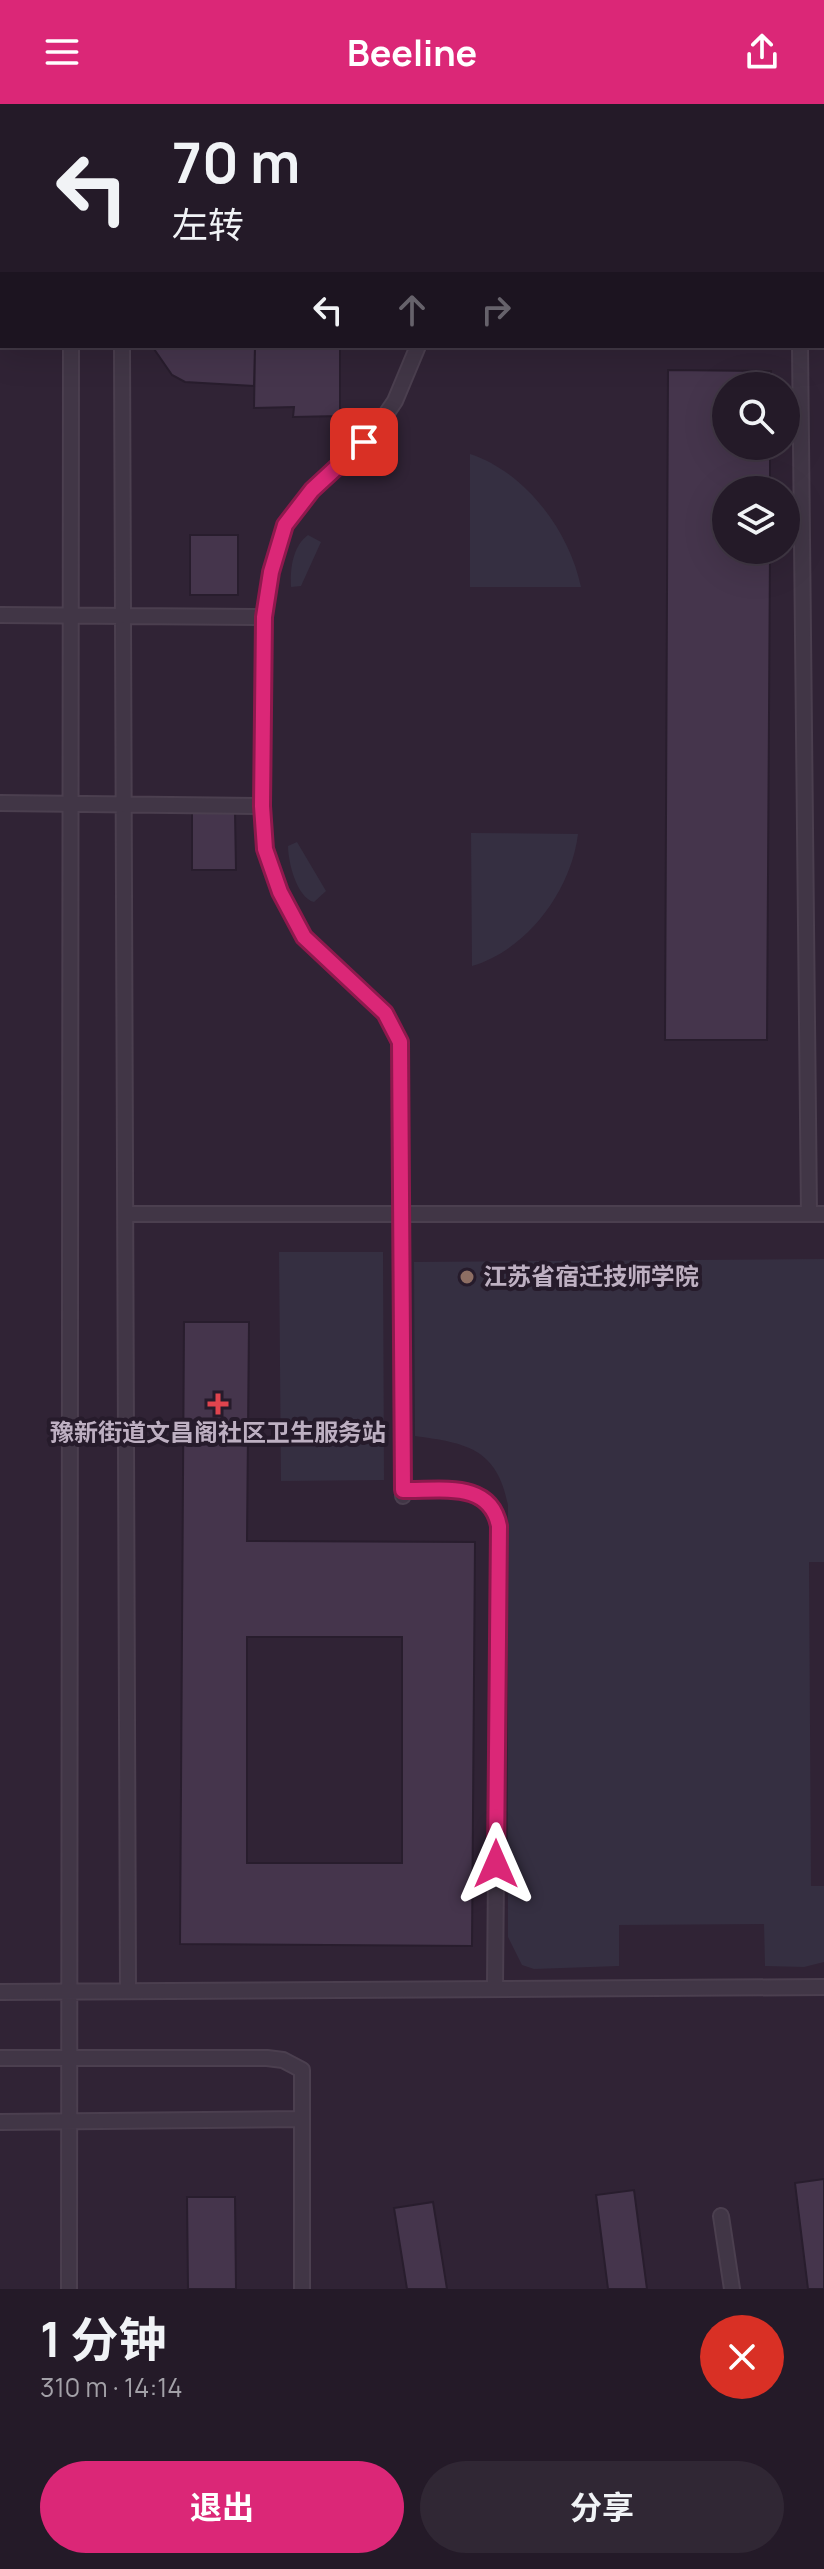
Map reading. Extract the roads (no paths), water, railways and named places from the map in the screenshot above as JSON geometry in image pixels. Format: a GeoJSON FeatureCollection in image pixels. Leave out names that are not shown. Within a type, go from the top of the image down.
{"type":"FeatureCollection","features":[{"type":"Feature","properties":{"kind":"lane"},"geometry":{"type":"LineString","coordinates":[[69,2289],[71,348]]}},
{"type":"Feature","properties":{"kind":"lane"},"geometry":{"type":"LineString","coordinates":[[122,348],[128,1991]]}},
{"type":"Feature","properties":{"kind":"lane"},"geometry":{"type":"LineString","coordinates":[[417,348],[395,401],[376,429],[312,490],[285,525],[271,572],[264,617],[262,806],[265,849],[280,892],[304,937],[378,1004],[400,1042],[403,1493],[463,1491],[482,1496],[495,1509],[499,1526],[495,1986]]}},
{"type":"Feature","properties":{"kind":"lane"},"geometry":{"type":"LineString","coordinates":[[127,1214],[816,1214],[800,348]]}},
{"type":"Feature","properties":{"kind":"lane"},"geometry":{"type":"LineString","coordinates":[[0,615],[264,617]]}},
{"type":"Feature","properties":{"kind":"lane"},"geometry":{"type":"LineString","coordinates":[[0,803],[262,806]]}},
{"type":"Feature","properties":{"kind":"lane"},"geometry":{"type":"LineString","coordinates":[[0,1992],[495,1986],[824,1987]]}},
{"type":"Feature","properties":{"kind":"lane"},"geometry":{"type":"LineString","coordinates":[[0,2058],[283,2060],[302,2070],[302,2289]]}},
{"type":"Feature","properties":{"kind":"lane"},"geometry":{"type":"LineString","coordinates":[[0,2122],[302,2119]]}},
{"type":"Feature","properties":{"kind":"lane"},"geometry":{"type":"LineString","coordinates":[[721,2216],[732,2289]]}},
{"type":"Feature","properties":{"kind":"place","name":"江苏省宿迁技师学院"},"geometry":{"type":"Point","coordinates":[467,1277]}},
{"type":"Feature","properties":{"kind":"place","name":"豫新街道文昌阁社区卫生服务站"},"geometry":{"type":"Point","coordinates":[218,1404]}}]}
